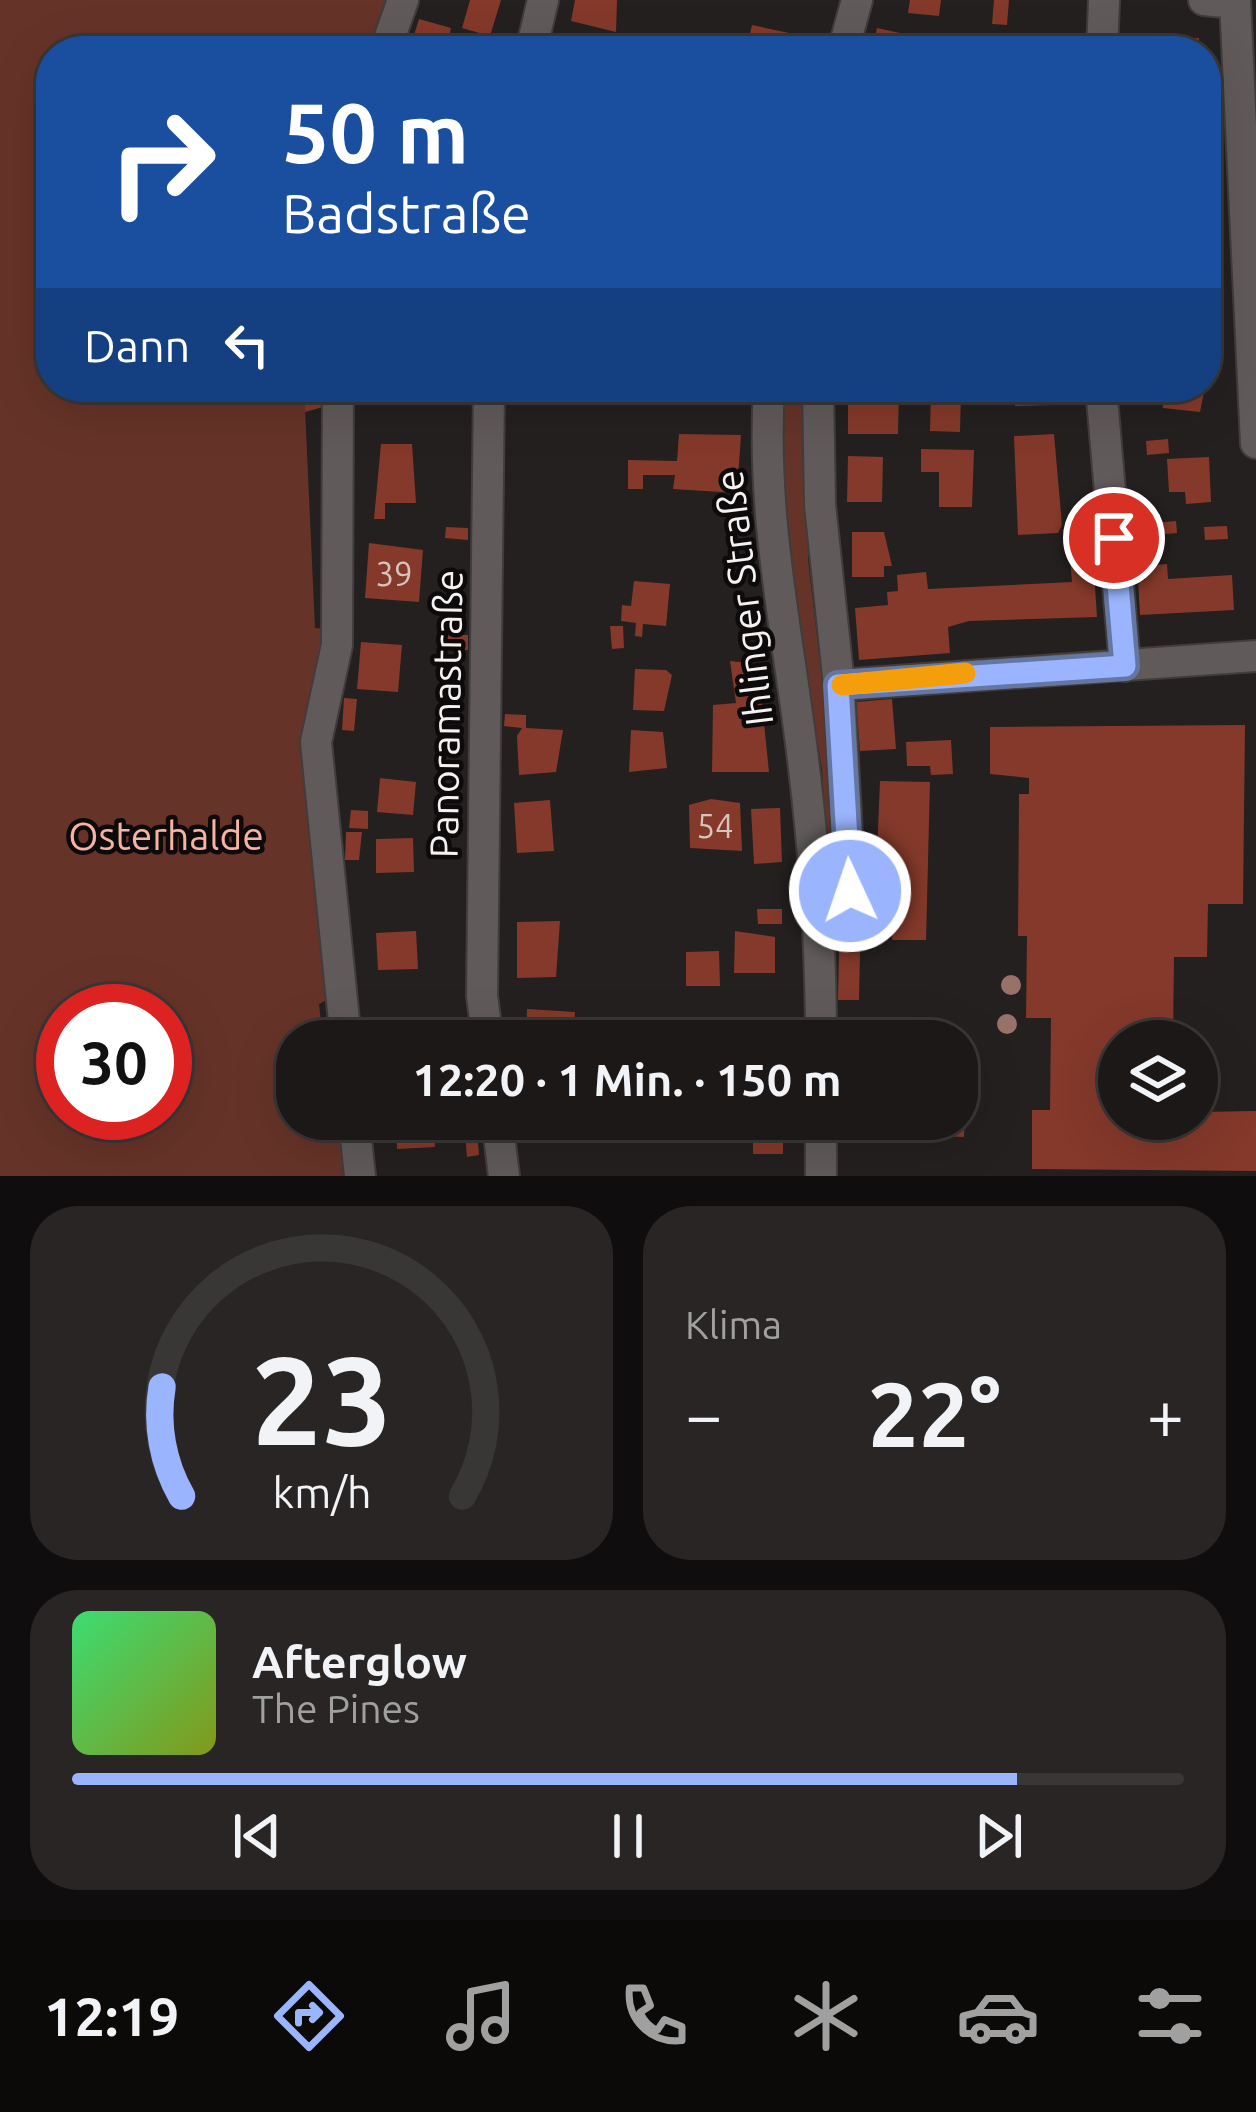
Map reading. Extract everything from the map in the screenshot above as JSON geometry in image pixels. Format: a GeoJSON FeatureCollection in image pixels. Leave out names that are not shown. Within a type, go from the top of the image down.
{"type":"FeatureCollection","features":[{"type":"Feature","properties":{"kind":"street"},"geometry":{"type":"LineString","coordinates":[[390,36],[403,0]]}},
{"type":"Feature","properties":{"kind":"street"},"geometry":{"type":"LineString","coordinates":[[535,36],[543,0]]}},
{"type":"Feature","properties":{"kind":"street"},"geometry":{"type":"LineString","coordinates":[[847,36],[857,0]]}},
{"type":"Feature","properties":{"kind":"street"},"geometry":{"type":"LineString","coordinates":[[1103,36],[1104,0]]}},
{"type":"Feature","properties":{"kind":"street"},"geometry":{"type":"LineString","coordinates":[[1224,1],[1245,133],[1256,443]]}},
{"type":"Feature","properties":{"kind":"street"},"geometry":{"type":"LineString","coordinates":[[338,402],[337,645],[316,742],[344,1020]]}},
{"type":"Feature","properties":{"kind":"street","name":"Panoramastraße"},"geometry":{"type":"LineString","coordinates":[[485,1020],[489,402]]}},
{"type":"Feature","properties":{"kind":"street","name":"Ihlinger Straße"},"geometry":{"type":"LineString","coordinates":[[768,402],[764,472],[804,766],[820,942],[821,1020]]}},
{"type":"Feature","properties":{"kind":"street","name":"Ihlinger Straße"},"geometry":{"type":"LineString","coordinates":[[818,402],[820,505],[838,685],[850,891],[820,942]]}},
{"type":"Feature","properties":{"kind":"street"},"geometry":{"type":"LineString","coordinates":[[1102,402],[1125,666]]}},
{"type":"Feature","properties":{"kind":"street"},"geometry":{"type":"LineString","coordinates":[[838,685],[1256,656]]}},
{"type":"Feature","properties":{"kind":"street"},"geometry":{"type":"LineString","coordinates":[[356,1140],[360,1176]]}},
{"type":"Feature","properties":{"kind":"street"},"geometry":{"type":"LineString","coordinates":[[500,1140],[504,1176]]}},
{"type":"Feature","properties":{"kind":"street"},"geometry":{"type":"LineString","coordinates":[[821,1140],[821,1176]]}},
{"type":"Feature","properties":{"kind":"green space","name":"Osterhalde"},"geometry":{"type":"Polygon","coordinates":[[[0,0],[388,0],[375,36],[36,36],[36,402],[305,402],[315,628],[336,630],[330,780],[335,996],[319,1004],[321,1020],[276,1020],[276,1140],[347,1140],[351,1176],[0,1176],[0,0]]]}},
{"type":"Feature","properties":{"kind":"green space"},"geometry":{"type":"Polygon","coordinates":[[[780,402],[807,402],[808,559],[841,845],[836,896],[830,897],[822,769],[785,552],[780,402]]]}},
{"type":"Feature","properties":{"kind":"building"},"geometry":{"type":"Polygon","coordinates":[[[470,0],[501,0],[490,36],[462,28],[470,0]]]}},
{"type":"Feature","properties":{"kind":"building"},"geometry":{"type":"Polygon","coordinates":[[[575,0],[617,0],[616,32],[571,21],[575,0]]]}},
{"type":"Feature","properties":{"kind":"building"},"geometry":{"type":"Polygon","coordinates":[[[910,0],[941,0],[939,16],[908,13],[910,0]]]}},
{"type":"Feature","properties":{"kind":"building"},"geometry":{"type":"Polygon","coordinates":[[[994,0],[1009,0],[1007,25],[992,24],[994,0]]]}},
{"type":"Feature","properties":{"kind":"building"},"geometry":{"type":"Polygon","coordinates":[[[419,19],[451,28],[449,36],[414,36],[419,19]]]}},
{"type":"Feature","properties":{"kind":"building"},"geometry":{"type":"Polygon","coordinates":[[[752,25],[789,33],[788,36],[749,36],[752,25]]]}},
{"type":"Feature","properties":{"kind":"building"},"geometry":{"type":"Polygon","coordinates":[[[877,28],[914,36],[875,36],[877,28]]]}},
{"type":"Feature","properties":{"kind":"building"},"geometry":{"type":"Polygon","coordinates":[[[305,402],[327,402],[327,406],[305,412],[305,402]]]}},
{"type":"Feature","properties":{"kind":"building"},"geometry":{"type":"Polygon","coordinates":[[[357,402],[393,402],[393,405],[357,402]]]}},
{"type":"Feature","properties":{"kind":"building"},"geometry":{"type":"Polygon","coordinates":[[[848,402],[899,402],[898,434],[848,434],[848,402]]]}},
{"type":"Feature","properties":{"kind":"building"},"geometry":{"type":"Polygon","coordinates":[[[931,402],[961,402],[960,432],[930,431],[931,402]]]}},
{"type":"Feature","properties":{"kind":"building"},"geometry":{"type":"Polygon","coordinates":[[[1015,402],[1055,402],[1055,405],[1015,406],[1015,402]]]}},
{"type":"Feature","properties":{"kind":"building"},"geometry":{"type":"Polygon","coordinates":[[[1163,402],[1202,402],[1200,412],[1163,408],[1163,402]]]}},
{"type":"Feature","properties":{"kind":"building"},"geometry":{"type":"Polygon","coordinates":[[[679,434],[741,435],[737,493],[673,489],[675,475],[643,475],[643,489],[628,489],[628,460],[677,461],[679,434]]]}},
{"type":"Feature","properties":{"kind":"building"},"geometry":{"type":"Polygon","coordinates":[[[1054,434],[1062,525],[1058,533],[1018,535],[1014,436],[1054,434]]]}},
{"type":"Feature","properties":{"kind":"building"},"geometry":{"type":"Polygon","coordinates":[[[1168,439],[1169,453],[1147,455],[1146,441],[1168,439]]]}},
{"type":"Feature","properties":{"kind":"building"},"geometry":{"type":"Polygon","coordinates":[[[381,444],[412,444],[416,503],[385,503],[385,519],[374,519],[381,444]]]}},
{"type":"Feature","properties":{"kind":"building"},"geometry":{"type":"Polygon","coordinates":[[[921,449],[974,450],[972,507],[939,507],[939,472],[921,472],[921,449]]]}},
{"type":"Feature","properties":{"kind":"building"},"geometry":{"type":"Polygon","coordinates":[[[848,456],[883,457],[882,502],[847,502],[848,456]]]}},
{"type":"Feature","properties":{"kind":"building"},"geometry":{"type":"Polygon","coordinates":[[[1209,457],[1211,502],[1186,504],[1185,492],[1169,492],[1167,459],[1209,457]]]}},
{"type":"Feature","properties":{"kind":"building"},"geometry":{"type":"Polygon","coordinates":[[[1176,521],[1177,533],[1154,535],[1153,523],[1176,521]]]}},
{"type":"Feature","properties":{"kind":"building"},"geometry":{"type":"Polygon","coordinates":[[[1227,526],[1228,539],[1205,540],[1204,527],[1227,526]]]}},
{"type":"Feature","properties":{"kind":"building"},"geometry":{"type":"Polygon","coordinates":[[[446,527],[468,528],[468,540],[445,538],[446,527]]]}},
{"type":"Feature","properties":{"kind":"building"},"geometry":{"type":"Polygon","coordinates":[[[852,532],[884,532],[892,566],[884,566],[884,577],[852,577],[852,532]]]}},
{"type":"Feature","properties":{"kind":"building"},"geometry":{"type":"Polygon","coordinates":[[[369,543],[423,550],[419,602],[365,598],[369,543]]]}},
{"type":"Feature","properties":{"kind":"building"},"geometry":{"type":"Polygon","coordinates":[[[1093,556],[1097,617],[969,621],[948,627],[950,653],[859,660],[855,608],[888,605],[887,592],[898,591],[897,575],[926,572],[928,589],[1072,582],[1070,558],[1093,556]]]}},
{"type":"Feature","properties":{"kind":"building"},"geometry":{"type":"Polygon","coordinates":[[[1167,564],[1168,579],[1232,575],[1234,610],[1140,615],[1138,580],[1145,580],[1144,566],[1167,564]]]}},
{"type":"Feature","properties":{"kind":"building"},"geometry":{"type":"Polygon","coordinates":[[[634,581],[670,584],[666,626],[643,624],[642,637],[635,636],[636,623],[621,621],[622,605],[631,606],[634,581]]]}},
{"type":"Feature","properties":{"kind":"building"},"geometry":{"type":"Polygon","coordinates":[[[610,626],[623,626],[624,648],[612,649],[610,626]]]}},
{"type":"Feature","properties":{"kind":"building"},"geometry":{"type":"Polygon","coordinates":[[[446,635],[468,635],[468,650],[447,651],[446,635]]]}},
{"type":"Feature","properties":{"kind":"building"},"geometry":{"type":"Polygon","coordinates":[[[361,642],[402,645],[398,692],[357,689],[361,642]]]}},
{"type":"Feature","properties":{"kind":"building"},"geometry":{"type":"Polygon","coordinates":[[[730,661],[758,664],[769,772],[712,772],[713,705],[736,703],[730,661]]]}},
{"type":"Feature","properties":{"kind":"building"},"geometry":{"type":"Polygon","coordinates":[[[635,669],[666,670],[672,675],[664,711],[633,710],[635,669]]]}},
{"type":"Feature","properties":{"kind":"building"},"geometry":{"type":"Polygon","coordinates":[[[344,698],[357,699],[354,731],[342,730],[344,698]]]}},
{"type":"Feature","properties":{"kind":"building"},"geometry":{"type":"Polygon","coordinates":[[[892,699],[896,749],[860,751],[856,702],[892,699]]]}},
{"type":"Feature","properties":{"kind":"building"},"geometry":{"type":"Polygon","coordinates":[[[505,714],[526,715],[526,728],[563,730],[556,772],[519,775],[517,736],[522,728],[504,726],[505,714]]]}},
{"type":"Feature","properties":{"kind":"building"},"geometry":{"type":"Polygon","coordinates":[[[1245,725],[1243,904],[1208,904],[1207,957],[1174,957],[1173,1020],[1098,1020],[1098,1140],[1218,1140],[1218,1112],[1256,1111],[1256,1171],[1032,1169],[1032,1110],[1050,1110],[1051,1018],[1026,1018],[1027,936],[1018,936],[1019,794],[1029,794],[1029,778],[990,774],[990,727],[1245,725]]]}},
{"type":"Feature","properties":{"kind":"building"},"geometry":{"type":"Polygon","coordinates":[[[631,730],[663,732],[667,768],[629,772],[631,730]]]}},
{"type":"Feature","properties":{"kind":"building"},"geometry":{"type":"Polygon","coordinates":[[[951,740],[953,774],[931,775],[930,766],[907,766],[906,742],[951,740]]]}},
{"type":"Feature","properties":{"kind":"building"},"geometry":{"type":"Polygon","coordinates":[[[380,778],[416,782],[413,815],[377,812],[380,778]]]}},
{"type":"Feature","properties":{"kind":"building"},"geometry":{"type":"Polygon","coordinates":[[[880,781],[930,782],[926,940],[892,940],[893,927],[874,927],[880,781]]]}},
{"type":"Feature","properties":{"kind":"building"},"geometry":{"type":"Polygon","coordinates":[[[711,799],[740,803],[742,851],[690,848],[689,805],[711,799]]]}},
{"type":"Feature","properties":{"kind":"building"},"geometry":{"type":"Polygon","coordinates":[[[550,800],[554,851],[517,853],[514,803],[550,800]]]}},
{"type":"Feature","properties":{"kind":"building"},"geometry":{"type":"Polygon","coordinates":[[[780,808],[782,862],[754,864],[751,809],[780,808]]]}},
{"type":"Feature","properties":{"kind":"building"},"geometry":{"type":"Polygon","coordinates":[[[351,810],[368,811],[368,829],[349,828],[351,810]]]}},
{"type":"Feature","properties":{"kind":"building"},"geometry":{"type":"Polygon","coordinates":[[[346,832],[362,832],[359,860],[345,860],[346,832]]]}},
{"type":"Feature","properties":{"kind":"building"},"geometry":{"type":"Polygon","coordinates":[[[413,838],[414,872],[376,873],[376,839],[413,838]]]}},
{"type":"Feature","properties":{"kind":"building"},"geometry":{"type":"Polygon","coordinates":[[[757,909],[782,909],[782,924],[758,924],[757,909]]]}},
{"type":"Feature","properties":{"kind":"building"},"geometry":{"type":"Polygon","coordinates":[[[560,921],[556,977],[517,978],[517,922],[560,921]]]}},
{"type":"Feature","properties":{"kind":"building"},"geometry":{"type":"Polygon","coordinates":[[[416,931],[418,969],[378,970],[376,933],[416,931]]]}},
{"type":"Feature","properties":{"kind":"building"},"geometry":{"type":"Polygon","coordinates":[[[735,931],[775,937],[775,973],[734,973],[735,931]]]}},
{"type":"Feature","properties":{"kind":"building"},"geometry":{"type":"Polygon","coordinates":[[[839,950],[860,951],[859,1000],[838,1000],[839,950]]]}},
{"type":"Feature","properties":{"kind":"building"},"geometry":{"type":"Polygon","coordinates":[[[719,951],[720,986],[686,986],[686,952],[719,951]]]}},
{"type":"Feature","properties":{"kind":"building"},"geometry":{"type":"Polygon","coordinates":[[[527,1009],[575,1012],[575,1020],[527,1020],[527,1009]]]}},
{"type":"Feature","properties":{"kind":"building"},"geometry":{"type":"Polygon","coordinates":[[[397,1140],[435,1140],[435,1147],[397,1149],[397,1140]]]}},
{"type":"Feature","properties":{"kind":"building"},"geometry":{"type":"Polygon","coordinates":[[[466,1140],[478,1140],[479,1155],[467,1157],[466,1140]]]}},
{"type":"Feature","properties":{"kind":"building"},"geometry":{"type":"Polygon","coordinates":[[[783,1140],[783,1154],[753,1154],[753,1141],[739,1141],[783,1140]]]}},
{"type":"Feature","properties":{"kind":"slow traffic"},"geometry":{"type":"LineString","coordinates":[[842,685],[965,673]]}},
{"type":"Feature","properties":{"kind":"route"},"geometry":{"type":"LineString","coordinates":[[850,891],[838,685],[1125,666],[1114,538]]}}]}
